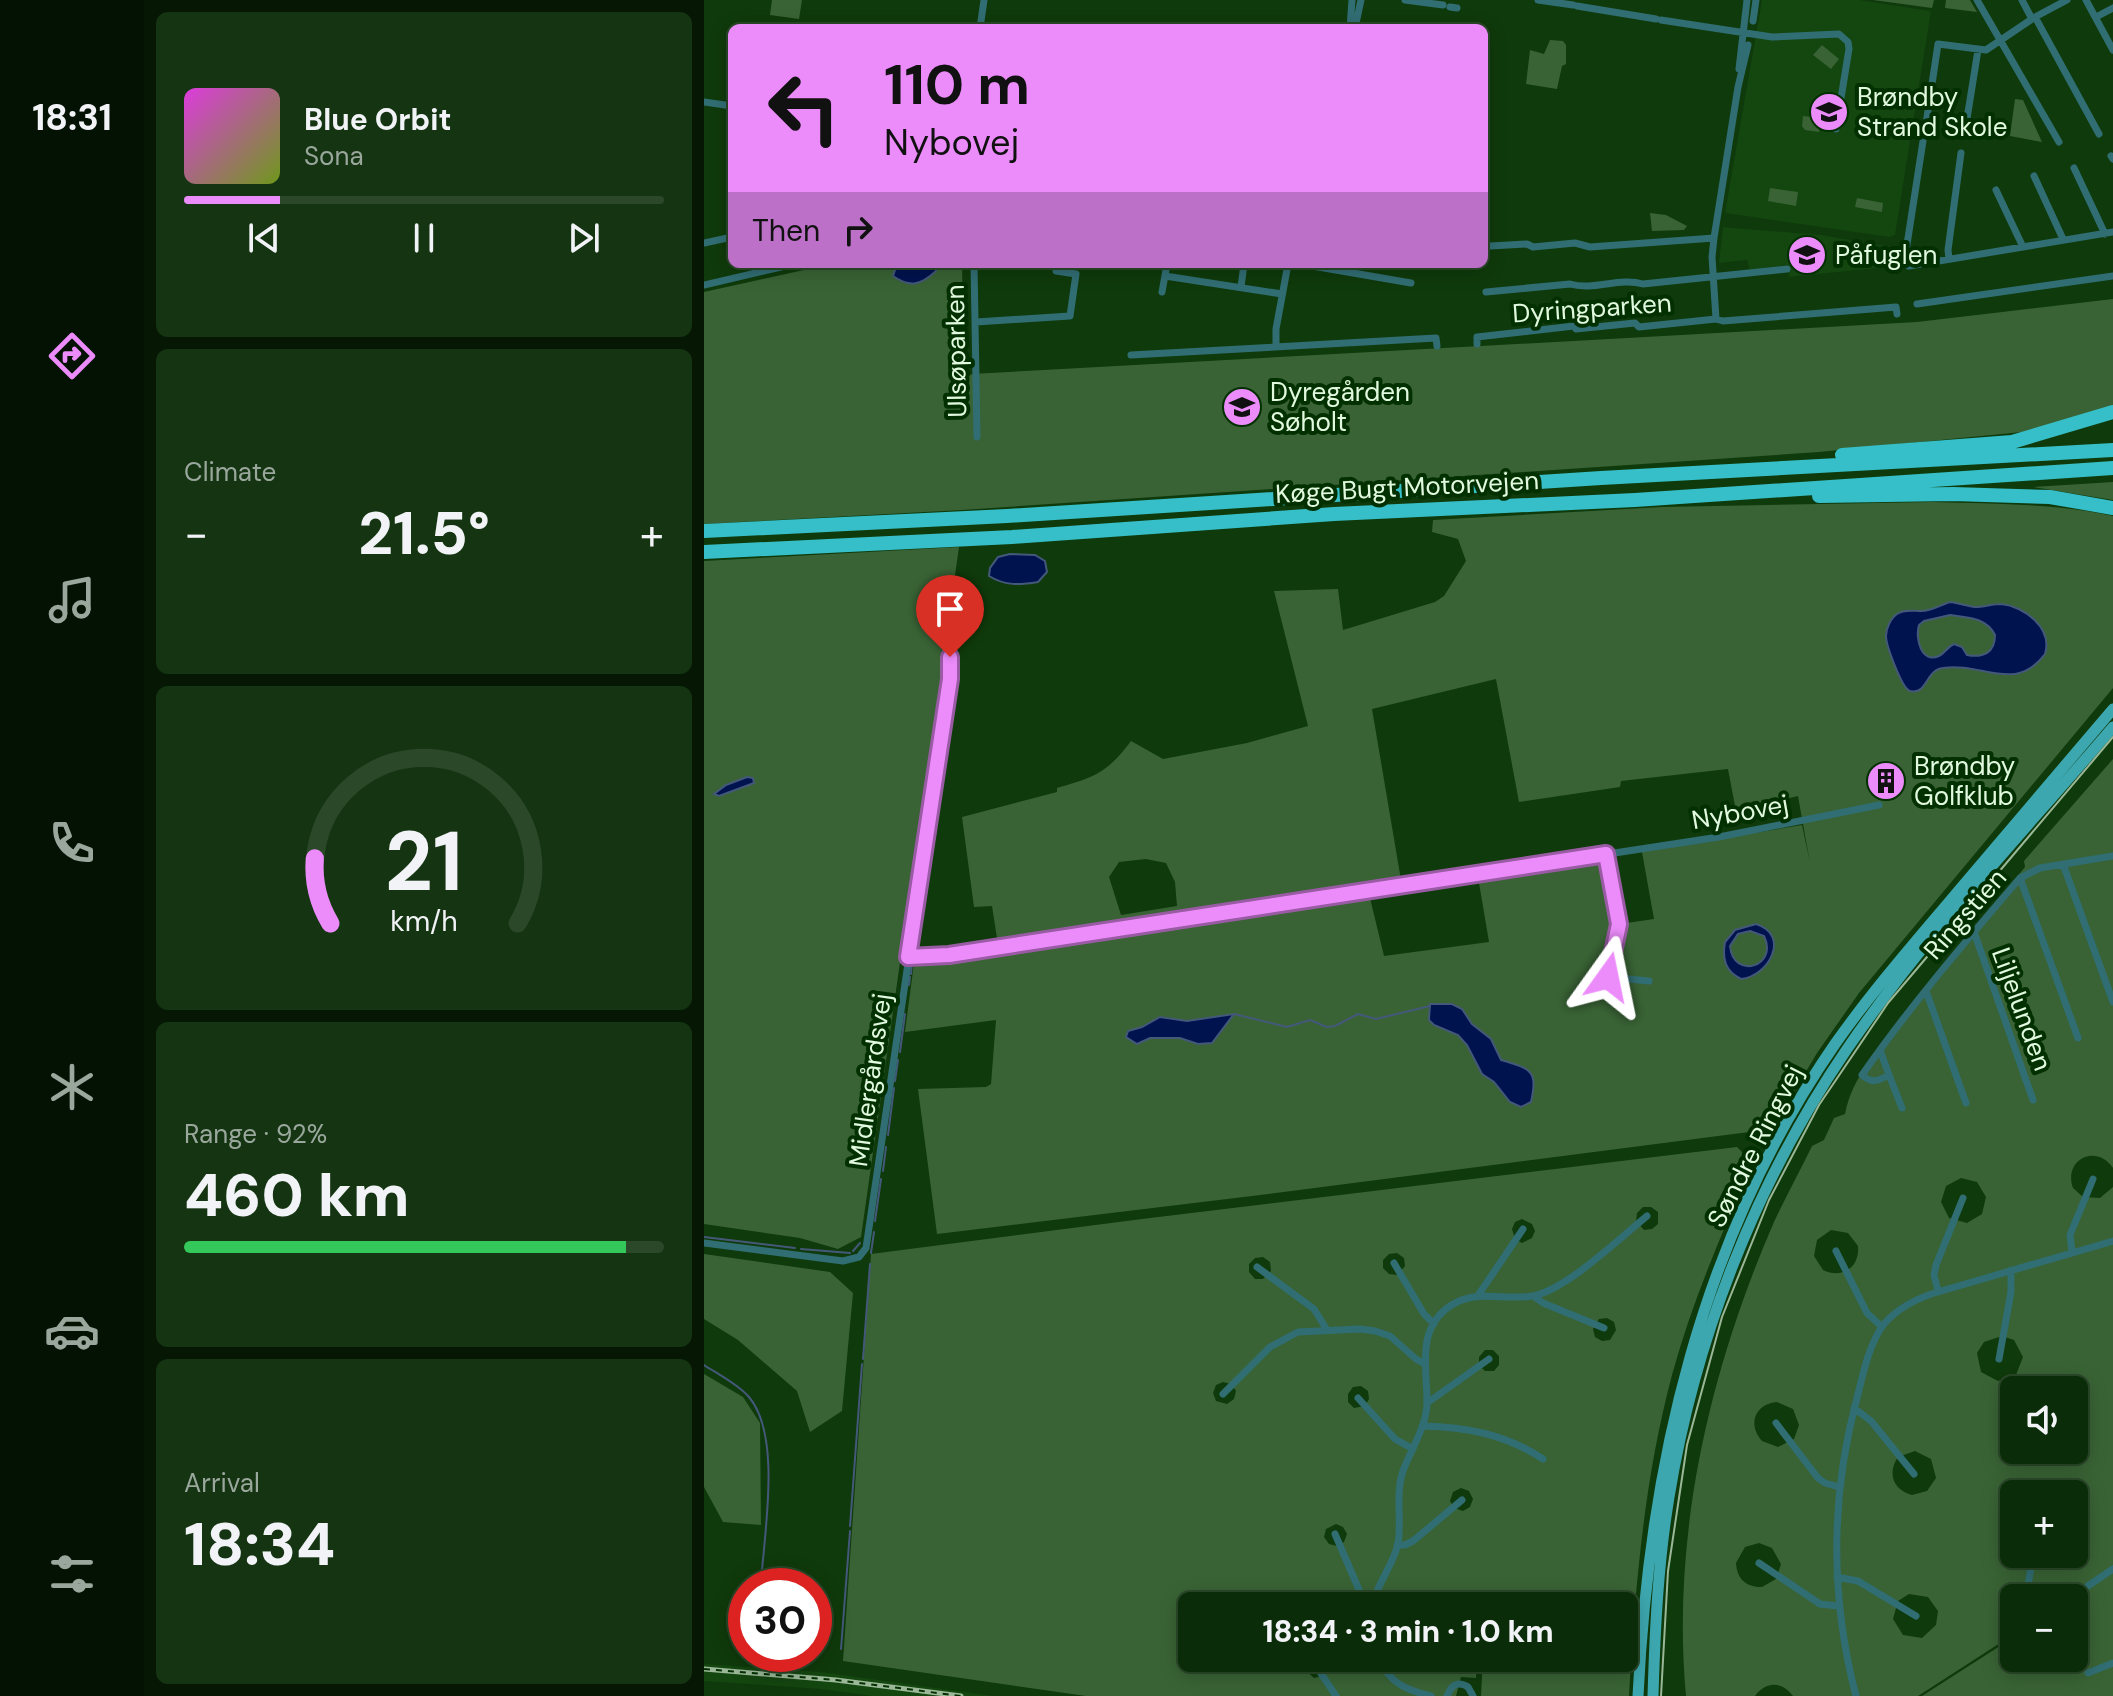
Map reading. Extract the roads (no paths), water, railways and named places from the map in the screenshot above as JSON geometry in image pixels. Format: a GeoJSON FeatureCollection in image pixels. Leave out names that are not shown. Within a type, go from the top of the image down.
{"type":"FeatureCollection","features":[{"type":"Feature","properties":{"kind":"highway"},"geometry":{"type":"LineString","coordinates":[[1601,478],[1614,473],[2012,442],[2113,412]]}},
{"type":"Feature","properties":{"kind":"highway","name":"Køge Bugt Motorvejen"},"geometry":{"type":"LineString","coordinates":[[704,531],[1007,516],[1601,478],[2113,450]]}},
{"type":"Feature","properties":{"kind":"highway","name":"Køge Bugt Motorvejen"},"geometry":{"type":"LineString","coordinates":[[704,552],[1012,537],[1334,514],[1635,500],[2113,468]]}},
{"type":"Feature","properties":{"kind":"highway"},"geometry":{"type":"LineString","coordinates":[[1635,500],[1953,494],[2050,497],[2113,508]]}},
{"type":"Feature","properties":{"kind":"main road","name":"Søndre Ringvej"},"geometry":{"type":"LineString","coordinates":[[1638,1696],[1649,1547],[1669,1435],[1702,1317],[1743,1212],[1788,1120],[1835,1044],[1892,969],[2113,709]]}},
{"type":"Feature","properties":{"kind":"main road","name":"Søndre Ringvej"},"geometry":{"type":"LineString","coordinates":[[1653,1696],[1662,1547],[1679,1444],[1705,1346],[1729,1277],[1776,1167],[1820,1090],[1901,976],[2113,727]]}},
{"type":"Feature","properties":{"kind":"street"},"geometry":{"type":"LineString","coordinates":[[981,24],[984,0]]}},
{"type":"Feature","properties":{"kind":"street"},"geometry":{"type":"LineString","coordinates":[[1352,0],[1353,24]]}},
{"type":"Feature","properties":{"kind":"street"},"geometry":{"type":"LineString","coordinates":[[1354,24],[1361,0]]}},
{"type":"Feature","properties":{"kind":"street"},"geometry":{"type":"LineString","coordinates":[[1405,0],[1450,7]]}},
{"type":"Feature","properties":{"kind":"street"},"geometry":{"type":"LineString","coordinates":[[1538,0],[1772,37],[1839,34],[1849,49],[1836,129]]}},
{"type":"Feature","properties":{"kind":"street"},"geometry":{"type":"LineString","coordinates":[[1738,87],[1741,33],[1747,0]]}},
{"type":"Feature","properties":{"kind":"street"},"geometry":{"type":"LineString","coordinates":[[1753,21],[1756,0]]}},
{"type":"Feature","properties":{"kind":"street"},"geometry":{"type":"LineString","coordinates":[[1977,0],[2059,142]]}},
{"type":"Feature","properties":{"kind":"street"},"geometry":{"type":"LineString","coordinates":[[2022,0],[2099,134]]}},
{"type":"Feature","properties":{"kind":"street"},"geometry":{"type":"LineString","coordinates":[[1926,124],[1938,44],[1986,50],[2067,0]]}},
{"type":"Feature","properties":{"kind":"street"},"geometry":{"type":"LineString","coordinates":[[2086,0],[2113,50]]}},
{"type":"Feature","properties":{"kind":"street"},"geometry":{"type":"LineString","coordinates":[[2096,17],[2113,8]]}},
{"type":"Feature","properties":{"kind":"street"},"geometry":{"type":"LineString","coordinates":[[1716,319],[1714,238],[1738,87],[1748,45]]}},
{"type":"Feature","properties":{"kind":"street"},"geometry":{"type":"LineString","coordinates":[[1965,131],[1978,50]]}},
{"type":"Feature","properties":{"kind":"street"},"geometry":{"type":"LineString","coordinates":[[704,102],[728,105]]}},
{"type":"Feature","properties":{"kind":"street"},"geometry":{"type":"LineString","coordinates":[[1923,141],[1906,251],[1909,266],[2109,233],[2074,168]]}},
{"type":"Feature","properties":{"kind":"street"},"geometry":{"type":"LineString","coordinates":[[1949,259],[1961,153]]}},
{"type":"Feature","properties":{"kind":"street"},"geometry":{"type":"LineString","coordinates":[[2034,176],[2063,239]]}},
{"type":"Feature","properties":{"kind":"street"},"geometry":{"type":"LineString","coordinates":[[1996,190],[2023,247]]}},
{"type":"Feature","properties":{"kind":"street"},"geometry":{"type":"LineString","coordinates":[[704,243],[728,238]]}},
{"type":"Feature","properties":{"kind":"street"},"geometry":{"type":"LineString","coordinates":[[1490,246],[1527,244],[1533,247],[1575,243],[1590,247],[1714,238]]}},
{"type":"Feature","properties":{"kind":"street"},"geometry":{"type":"LineString","coordinates":[[704,285],[772,268]]}},
{"type":"Feature","properties":{"kind":"street","name":"Ulsøparken"},"geometry":{"type":"LineString","coordinates":[[974,268],[977,437]]}},
{"type":"Feature","properties":{"kind":"street"},"geometry":{"type":"LineString","coordinates":[[1162,292],[1166,268]]}},
{"type":"Feature","properties":{"kind":"street"},"geometry":{"type":"LineString","coordinates":[[1241,287],[1243,268]]}},
{"type":"Feature","properties":{"kind":"street"},"geometry":{"type":"LineString","coordinates":[[1276,346],[1287,268]]}},
{"type":"Feature","properties":{"kind":"street"},"geometry":{"type":"LineString","coordinates":[[1324,268],[1411,283]]}},
{"type":"Feature","properties":{"kind":"street","name":"Dyringparken"},"geometry":{"type":"LineString","coordinates":[[1486,292],[1570,284],[1581,287],[1633,281],[1643,284],[1787,269]]}},
{"type":"Feature","properties":{"kind":"street"},"geometry":{"type":"LineString","coordinates":[[976,322],[1070,316],[1076,274],[1056,271]]}},
{"type":"Feature","properties":{"kind":"street"},"geometry":{"type":"LineString","coordinates":[[1165,276],[1282,294]]}},
{"type":"Feature","properties":{"kind":"street"},"geometry":{"type":"LineString","coordinates":[[1917,304],[2113,276]]}},
{"type":"Feature","properties":{"kind":"street","name":"Dyringparken"},"geometry":{"type":"LineString","coordinates":[[1477,344],[1477,337],[1574,326],[1576,329],[1635,323],[1639,327],[1896,307],[1897,314]]}},
{"type":"Feature","properties":{"kind":"street"},"geometry":{"type":"LineString","coordinates":[[1131,355],[1436,338],[1437,346]]}},
{"type":"Feature","properties":{"kind":"street","name":"Midlergårdsvej"},"geometry":{"type":"LineString","coordinates":[[704,1243],[843,1261],[851,1261],[863,1254],[883,1142],[950,679],[950,657]]}},
{"type":"Feature","properties":{"kind":"street","name":"Nybovej"},"geometry":{"type":"LineString","coordinates":[[908,957],[949,955],[1606,854],[1804,822],[1879,805]]}},
{"type":"Feature","properties":{"kind":"street"},"geometry":{"type":"LineString","coordinates":[[1606,854],[1619,924],[1608,977],[1649,981]]}},
{"type":"Feature","properties":{"kind":"street","name":"Ringstien"},"geometry":{"type":"LineString","coordinates":[[1889,1075],[1874,1081],[1862,1075],[1926,991],[2020,878],[2040,868],[2112,858]]}},
{"type":"Feature","properties":{"kind":"street"},"geometry":{"type":"LineString","coordinates":[[2063,864],[2113,1002]]}},
{"type":"Feature","properties":{"kind":"street"},"geometry":{"type":"LineString","coordinates":[[2020,878],[2078,1038]]}},
{"type":"Feature","properties":{"kind":"street","name":"Liljelunden"},"geometry":{"type":"LineString","coordinates":[[1974,932],[2033,1100]]}},
{"type":"Feature","properties":{"kind":"street"},"geometry":{"type":"LineString","coordinates":[[1926,991],[1966,1103]]}},
{"type":"Feature","properties":{"kind":"street"},"geometry":{"type":"LineString","coordinates":[[1880,1050],[1902,1108]]}},
{"type":"Feature","properties":{"kind":"street"},"geometry":{"type":"LineString","coordinates":[[2072,1252],[2070,1235],[2093,1179]]}},
{"type":"Feature","properties":{"kind":"street"},"geometry":{"type":"LineString","coordinates":[[1938,1291],[1934,1275],[1936,1265],[1963,1198]]}},
{"type":"Feature","properties":{"kind":"street"},"geometry":{"type":"LineString","coordinates":[[1378,1592],[1397,1545],[1399,1491],[1427,1403],[1423,1363],[1426,1341],[1434,1324],[1452,1305],[1479,1294],[1533,1296],[1561,1283],[1647,1216]]}},
{"type":"Feature","properties":{"kind":"street"},"geometry":{"type":"LineString","coordinates":[[1479,1294],[1523,1229]]}},
{"type":"Feature","properties":{"kind":"street"},"geometry":{"type":"LineString","coordinates":[[1856,1696],[1838,1606],[1839,1487],[1854,1408],[1867,1360],[1882,1327],[1914,1300],[1938,1291],[2113,1241]]}},
{"type":"Feature","properties":{"kind":"street"},"geometry":{"type":"LineString","coordinates":[[1836,1251],[1867,1313],[1882,1327]]}},
{"type":"Feature","properties":{"kind":"street"},"geometry":{"type":"LineString","coordinates":[[1394,1263],[1424,1314],[1434,1324]]}},
{"type":"Feature","properties":{"kind":"street"},"geometry":{"type":"LineString","coordinates":[[1257,1267],[1314,1309],[1327,1330]]}},
{"type":"Feature","properties":{"kind":"street"},"geometry":{"type":"LineString","coordinates":[[1999,1359],[2011,1292],[2011,1270]]}},
{"type":"Feature","properties":{"kind":"street"},"geometry":{"type":"LineString","coordinates":[[1533,1296],[1604,1328]]}},
{"type":"Feature","properties":{"kind":"street"},"geometry":{"type":"LineString","coordinates":[[1223,1394],[1270,1347],[1298,1332],[1375,1331],[1390,1336],[1423,1363]]}},
{"type":"Feature","properties":{"kind":"street"},"geometry":{"type":"LineString","coordinates":[[1427,1403],[1489,1359]]}},
{"type":"Feature","properties":{"kind":"street"},"geometry":{"type":"LineString","coordinates":[[1358,1398],[1395,1439],[1413,1449]]}},
{"type":"Feature","properties":{"kind":"street"},"geometry":{"type":"LineString","coordinates":[[1854,1408],[1871,1421],[1914,1474]]}},
{"type":"Feature","properties":{"kind":"street"},"geometry":{"type":"LineString","coordinates":[[1776,1423],[1818,1478],[1839,1487]]}},
{"type":"Feature","properties":{"kind":"street"},"geometry":{"type":"LineString","coordinates":[[1422,1426],[1472,1430],[1496,1436],[1520,1445],[1543,1459]]}},
{"type":"Feature","properties":{"kind":"street"},"geometry":{"type":"LineString","coordinates":[[1397,1545],[1413,1541],[1462,1500]]}},
{"type":"Feature","properties":{"kind":"street"},"geometry":{"type":"LineString","coordinates":[[1335,1534],[1360,1592]]}},
{"type":"Feature","properties":{"kind":"street"},"geometry":{"type":"LineString","coordinates":[[1759,1563],[1820,1604],[1838,1606]]}},
{"type":"Feature","properties":{"kind":"street"},"geometry":{"type":"LineString","coordinates":[[2088,1586],[2113,1569]]}},
{"type":"Feature","properties":{"kind":"street"},"geometry":{"type":"LineString","coordinates":[[1837,1577],[1858,1581],[1916,1616]]}},
{"type":"Feature","properties":{"kind":"street"},"geometry":{"type":"LineString","coordinates":[[2088,1673],[2113,1663]]}},
{"type":"Feature","properties":{"kind":"street"},"geometry":{"type":"LineString","coordinates":[[1320,1672],[1336,1696]]}},
{"type":"Feature","properties":{"kind":"street"},"geometry":{"type":"LineString","coordinates":[[1386,1672],[1403,1692],[1431,1696]]}},
{"type":"Feature","properties":{"kind":"street"},"geometry":{"type":"LineString","coordinates":[[1447,1696],[1453,1686],[1461,1684],[1468,1687],[1473,1696]]}},
{"type":"Feature","properties":{"kind":"waterway"},"geometry":{"type":"LineString","coordinates":[[914,953],[928,855]]}},
{"type":"Feature","properties":{"kind":"waterway"},"geometry":{"type":"LineString","coordinates":[[911,974],[912,963]]}},
{"type":"Feature","properties":{"kind":"waterway"},"geometry":{"type":"LineString","coordinates":[[909,985],[910,977]]}},
{"type":"Feature","properties":{"kind":"waterway"},"geometry":{"type":"LineString","coordinates":[[1234,1014],[1287,1027],[1310,1020],[1327,1027],[1358,1014],[1376,1019],[1430,1006]]}},
{"type":"Feature","properties":{"kind":"waterway"},"geometry":{"type":"LineString","coordinates":[[900,1052],[905,1014]]}},
{"type":"Feature","properties":{"kind":"waterway"},"geometry":{"type":"LineString","coordinates":[[895,1081],[898,1060]]}},
{"type":"Feature","properties":{"kind":"waterway"},"geometry":{"type":"LineString","coordinates":[[888,1135],[894,1088]]}},
{"type":"Feature","properties":{"kind":"waterway"},"geometry":{"type":"LineString","coordinates":[[883,1171],[886,1147]]}},
{"type":"Feature","properties":{"kind":"waterway"},"geometry":{"type":"LineString","coordinates":[[875,1221],[881,1179]]}},
{"type":"Feature","properties":{"kind":"waterway"},"geometry":{"type":"LineString","coordinates":[[871,1253],[874,1232]]}},
{"type":"Feature","properties":{"kind":"waterway"},"geometry":{"type":"LineString","coordinates":[[704,1237],[795,1248]]}},
{"type":"Feature","properties":{"kind":"waterway"},"geometry":{"type":"LineString","coordinates":[[853,1251],[860,1243]]}},
{"type":"Feature","properties":{"kind":"waterway"},"geometry":{"type":"LineString","coordinates":[[801,1249],[850,1253]]}},
{"type":"Feature","properties":{"kind":"waterway"},"geometry":{"type":"LineString","coordinates":[[863,1359],[870,1264]]}},
{"type":"Feature","properties":{"kind":"waterway"},"geometry":{"type":"LineString","coordinates":[[850,1526],[862,1364]]}},
{"type":"Feature","properties":{"kind":"waterway"},"geometry":{"type":"LineString","coordinates":[[704,1365],[749,1397],[759,1414],[768,1460],[762,1568]]}},
{"type":"Feature","properties":{"kind":"waterway"},"geometry":{"type":"LineString","coordinates":[[841,1649],[850,1531]]}},
{"type":"Feature","properties":{"kind":"tram line"},"geometry":{"type":"LineString","coordinates":[[1661,1696],[1668,1571],[1687,1445],[1722,1317],[1769,1200],[1819,1105],[1888,1003],[2113,737]]}},
{"type":"Feature","properties":{"kind":"railway"},"geometry":{"type":"LineString","coordinates":[[704,1669],[836,1680],[961,1696]]}},
{"type":"Feature","properties":{"kind":"place","name":"Brøndby Strand Skole"},"geometry":{"type":"Point","coordinates":[1829,112]}},
{"type":"Feature","properties":{"kind":"place","name":"Påfuglen"},"geometry":{"type":"Point","coordinates":[1807,255]}},
{"type":"Feature","properties":{"kind":"place","name":"Dyregården Søholt"},"geometry":{"type":"Point","coordinates":[1242,407]}},
{"type":"Feature","properties":{"kind":"place","name":"Brøndby Golfklub"},"geometry":{"type":"Point","coordinates":[1886,781]}}]}
